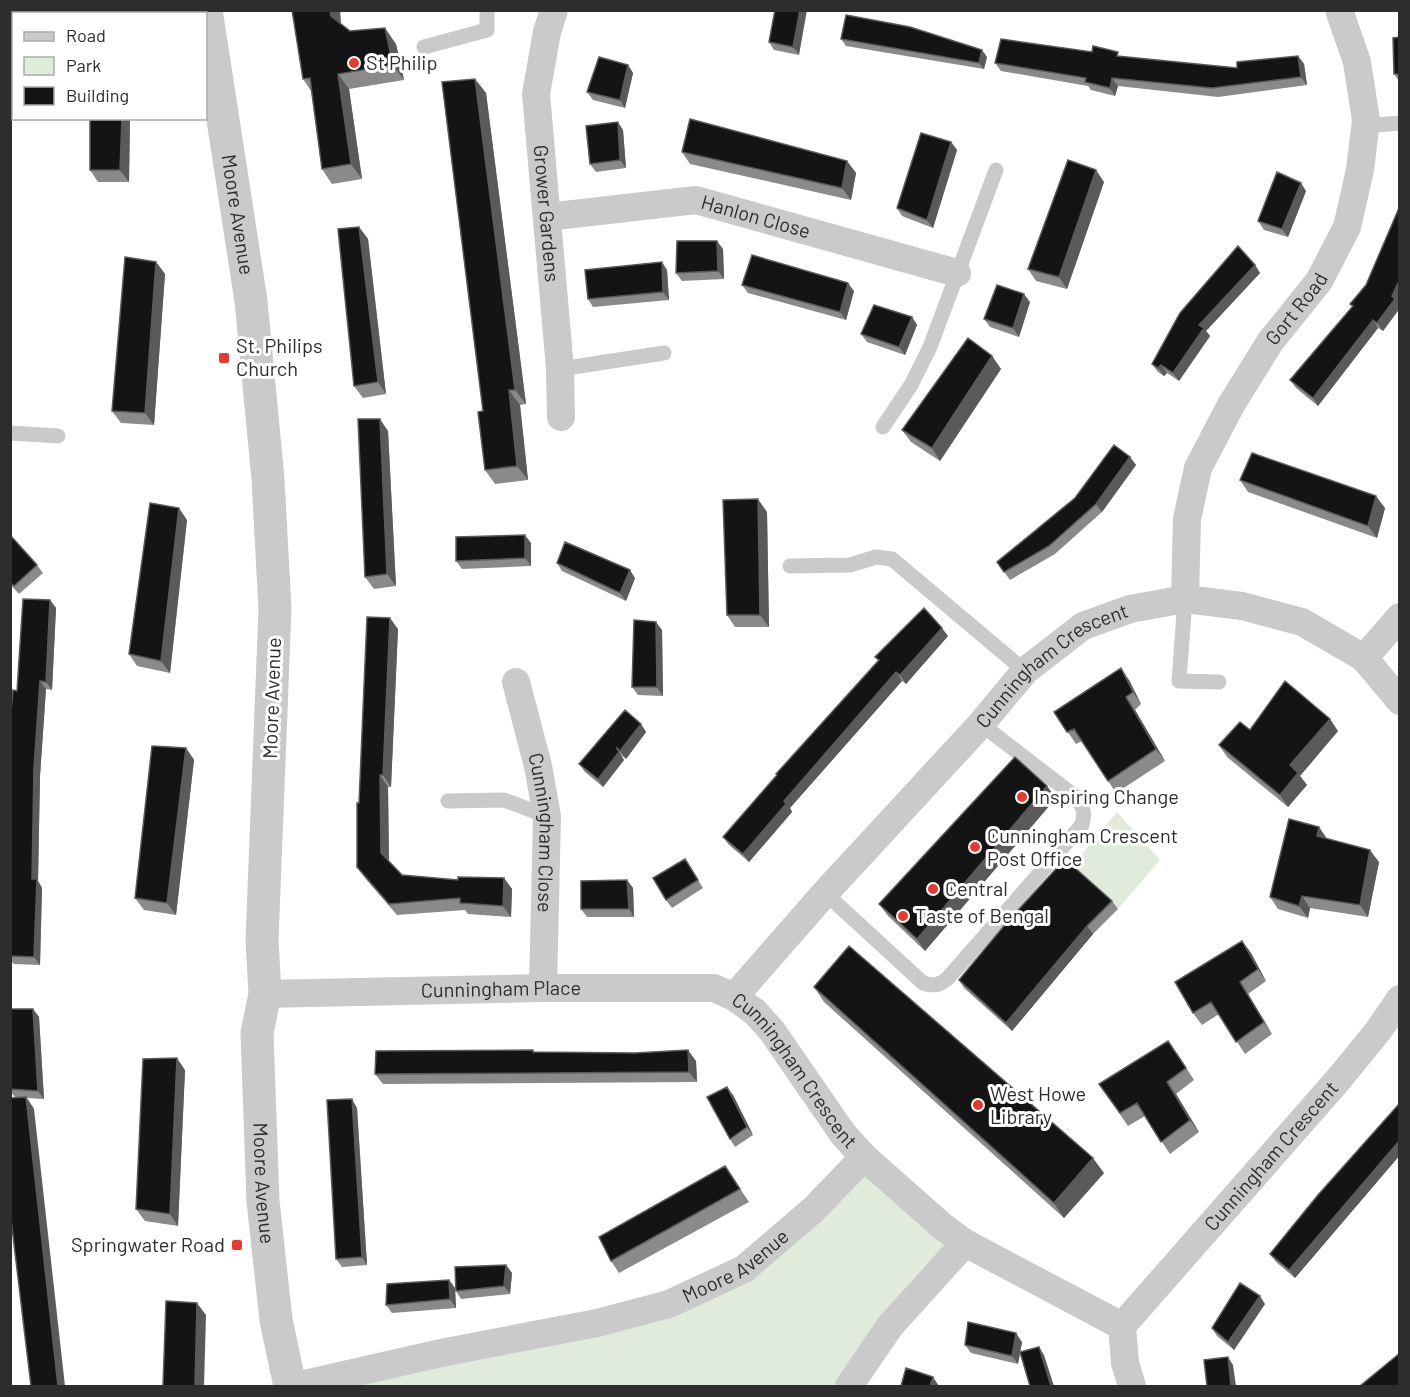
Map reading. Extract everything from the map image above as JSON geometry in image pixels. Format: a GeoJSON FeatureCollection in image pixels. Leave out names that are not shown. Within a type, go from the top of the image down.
{"type":"FeatureCollection","features":[{"type":"Feature","properties":{"kind":"street","name":"Grower Gardens"},"geometry":{"type":"LineString","coordinates":[[554,10],[547,32],[536,94],[560,369],[561,417]]}},
{"type":"Feature","properties":{"kind":"street","name":"Gort Road"},"geometry":{"type":"LineString","coordinates":[[1185,599],[1187,519],[1198,468],[1231,405],[1270,342],[1319,281],[1347,227],[1360,170],[1366,120],[1357,62],[1339,10]]}},
{"type":"Feature","properties":{"kind":"street","name":"Moore Avenue"},"geometry":{"type":"LineString","coordinates":[[207,16],[251,301],[268,479],[275,609],[262,940],[264,994],[257,1033],[263,1201],[276,1320],[290,1386]]}},
{"type":"Feature","properties":{"kind":"street","name":"Hanlon Close"},"geometry":{"type":"LineString","coordinates":[[548,217],[696,200],[957,273]]}},
{"type":"Feature","properties":{"kind":"street","name":"Cunningham Crescent"},"geometry":{"type":"LineString","coordinates":[[1400,701],[1364,658],[1302,622],[1242,606],[1185,599],[1130,609],[1083,626],[1025,671],[981,724],[825,892],[734,997],[755,1011],[772,1031],[843,1134],[864,1157],[942,1226],[965,1243],[1122,1326],[1338,1080],[1378,1031],[1400,999]]}},
{"type":"Feature","properties":{"kind":"street"},"geometry":{"type":"LineString","coordinates":[[1364,658],[1400,617]]}},
{"type":"Feature","properties":{"kind":"street","name":"Cunningham Close"},"geometry":{"type":"LineString","coordinates":[[516,682],[538,766],[547,816],[543,988]]}},
{"type":"Feature","properties":{"kind":"street","name":"Cunningham Place"},"geometry":{"type":"LineString","coordinates":[[264,994],[543,988],[714,988],[734,997]]}},
{"type":"Feature","properties":{"kind":"street","name":"Moore Avenue"},"geometry":{"type":"LineString","coordinates":[[297,1386],[452,1351],[597,1323],[669,1304],[744,1269],[814,1209],[864,1157]]}},
{"type":"Feature","properties":{"kind":"street"},"geometry":{"type":"LineString","coordinates":[[849,1386],[890,1326],[965,1243]]}},
{"type":"Feature","properties":{"kind":"street"},"geometry":{"type":"LineString","coordinates":[[1122,1326],[1125,1363],[1132,1386]]}},
{"type":"Feature","properties":{"kind":"lane"},"geometry":{"type":"LineString","coordinates":[[424,47],[487,30],[487,10]]}},
{"type":"Feature","properties":{"kind":"lane"},"geometry":{"type":"LineString","coordinates":[[1365,126],[1400,123]]}},
{"type":"Feature","properties":{"kind":"lane"},"geometry":{"type":"LineString","coordinates":[[883,427],[911,385],[930,347],[996,170]]}},
{"type":"Feature","properties":{"kind":"lane"},"geometry":{"type":"LineString","coordinates":[[560,369],[664,353]]}},
{"type":"Feature","properties":{"kind":"lane"},"geometry":{"type":"LineString","coordinates":[[10,433],[58,436]]}},
{"type":"Feature","properties":{"kind":"lane"},"geometry":{"type":"LineString","coordinates":[[790,566],[850,565],[876,557],[892,559],[1025,671]]}},
{"type":"Feature","properties":{"kind":"lane"},"geometry":{"type":"LineString","coordinates":[[1185,599],[1179,681],[1219,682]]}},
{"type":"Feature","properties":{"kind":"lane"},"geometry":{"type":"LineString","coordinates":[[825,892],[923,983],[940,985],[947,979],[1082,825],[1084,818],[1084,809],[1077,798],[981,724]]}},
{"type":"Feature","properties":{"kind":"lane"},"geometry":{"type":"LineString","coordinates":[[448,801],[504,800],[547,816]]}},
{"type":"Feature","properties":{"kind":"green space"},"geometry":{"type":"Polygon","coordinates":[[[1117,812],[1160,860],[1118,909],[1071,867],[1117,812]]]}},
{"type":"Feature","properties":{"kind":"green space"},"geometry":{"type":"Polygon","coordinates":[[[864,1157],[965,1243],[849,1386],[359,1386],[744,1270],[864,1157]]]}},
{"type":"Feature","properties":{"kind":"building"},"geometry":{"type":"Polygon","coordinates":[[[292,10],[330,10],[331,16],[350,31],[385,28],[393,65],[338,74],[351,164],[322,169],[310,78],[303,79],[292,10]]]}},
{"type":"Feature","properties":{"kind":"building"},"geometry":{"type":"Polygon","coordinates":[[[775,10],[800,10],[793,47],[769,42],[775,10]]]}},
{"type":"Feature","properties":{"kind":"building"},"geometry":{"type":"Polygon","coordinates":[[[846,15],[910,27],[982,50],[979,63],[841,39],[846,15]]]}},
{"type":"Feature","properties":{"kind":"building"},"geometry":{"type":"Polygon","coordinates":[[[1400,37],[1400,74],[1394,74],[1393,38],[1400,37]]]}},
{"type":"Feature","properties":{"kind":"building"},"geometry":{"type":"Polygon","coordinates":[[[1001,39],[1092,52],[1093,46],[1118,52],[1117,56],[1237,68],[1237,62],[1298,56],[1301,77],[1212,88],[1112,78],[1110,88],[1085,82],[1086,78],[995,63],[1001,39]]]}},
{"type":"Feature","properties":{"kind":"building"},"geometry":{"type":"Polygon","coordinates":[[[599,57],[628,65],[620,100],[587,92],[599,57]]]}},
{"type":"Feature","properties":{"kind":"building"},"geometry":{"type":"Polygon","coordinates":[[[475,79],[515,390],[509,390],[517,466],[485,470],[478,412],[483,411],[442,82],[475,79]]]}},
{"type":"Feature","properties":{"kind":"building"},"geometry":{"type":"Polygon","coordinates":[[[690,119],[847,161],[842,188],[682,152],[690,119]]]}},
{"type":"Feature","properties":{"kind":"building"},"geometry":{"type":"Polygon","coordinates":[[[90,120],[122,120],[120,170],[90,170],[90,120]]]}},
{"type":"Feature","properties":{"kind":"building"},"geometry":{"type":"Polygon","coordinates":[[[618,122],[620,160],[590,164],[586,126],[618,122]]]}},
{"type":"Feature","properties":{"kind":"building"},"geometry":{"type":"Polygon","coordinates":[[[921,133],[951,142],[927,220],[897,208],[921,133]]]}},
{"type":"Feature","properties":{"kind":"building"},"geometry":{"type":"Polygon","coordinates":[[[1068,160],[1096,170],[1059,277],[1028,269],[1068,160]]]}},
{"type":"Feature","properties":{"kind":"building"},"geometry":{"type":"Polygon","coordinates":[[[1277,172],[1301,183],[1282,229],[1258,221],[1277,172]]]}},
{"type":"Feature","properties":{"kind":"building"},"geometry":{"type":"Polygon","coordinates":[[[1400,202],[1400,279],[1392,296],[1395,299],[1377,323],[1373,320],[1313,398],[1290,380],[1353,306],[1350,304],[1366,285],[1400,202]]]}},
{"type":"Feature","properties":{"kind":"building"},"geometry":{"type":"Polygon","coordinates":[[[359,227],[378,382],[354,386],[338,229],[359,227]]]}},
{"type":"Feature","properties":{"kind":"building"},"geometry":{"type":"Polygon","coordinates":[[[677,241],[717,241],[718,271],[676,273],[677,241]]]}},
{"type":"Feature","properties":{"kind":"building"},"geometry":{"type":"Polygon","coordinates":[[[1238,246],[1255,265],[1199,325],[1204,328],[1173,373],[1161,365],[1158,368],[1152,364],[1180,313],[1238,246]]]}},
{"type":"Feature","properties":{"kind":"building"},"geometry":{"type":"Polygon","coordinates":[[[752,255],[848,283],[840,312],[742,285],[752,255]]]}},
{"type":"Feature","properties":{"kind":"building"},"geometry":{"type":"Polygon","coordinates":[[[125,257],[156,262],[145,413],[112,411],[125,257]]]}},
{"type":"Feature","properties":{"kind":"building"},"geometry":{"type":"Polygon","coordinates":[[[662,262],[663,292],[588,299],[585,270],[662,262]]]}},
{"type":"Feature","properties":{"kind":"building"},"geometry":{"type":"Polygon","coordinates":[[[997,285],[1024,294],[1013,328],[984,319],[997,285]]]}},
{"type":"Feature","properties":{"kind":"building"},"geometry":{"type":"Polygon","coordinates":[[[874,305],[912,317],[899,347],[861,334],[874,305]]]}},
{"type":"Feature","properties":{"kind":"building"},"geometry":{"type":"Polygon","coordinates":[[[968,338],[992,356],[932,448],[902,430],[968,338]]]}},
{"type":"Feature","properties":{"kind":"building"},"geometry":{"type":"Polygon","coordinates":[[[358,419],[380,419],[387,574],[365,577],[358,419]]]}},
{"type":"Feature","properties":{"kind":"building"},"geometry":{"type":"Polygon","coordinates":[[[1114,445],[1130,457],[1096,504],[1049,546],[1004,572],[997,562],[1075,498],[1114,445]]]}},
{"type":"Feature","properties":{"kind":"building"},"geometry":{"type":"Polygon","coordinates":[[[1252,453],[1376,496],[1368,526],[1240,480],[1252,453]]]}},
{"type":"Feature","properties":{"kind":"building"},"geometry":{"type":"Polygon","coordinates":[[[758,499],[760,615],[727,615],[723,500],[758,499]]]}},
{"type":"Feature","properties":{"kind":"building"},"geometry":{"type":"Polygon","coordinates":[[[150,503],[179,508],[161,661],[129,654],[150,503]]]}},
{"type":"Feature","properties":{"kind":"building"},"geometry":{"type":"Polygon","coordinates":[[[10,535],[37,565],[14,586],[10,582],[10,535]]]}},
{"type":"Feature","properties":{"kind":"building"},"geometry":{"type":"Polygon","coordinates":[[[525,535],[525,558],[456,561],[456,537],[525,535]]]}},
{"type":"Feature","properties":{"kind":"building"},"geometry":{"type":"Polygon","coordinates":[[[565,542],[630,570],[620,593],[557,563],[565,542]]]}},
{"type":"Feature","properties":{"kind":"building"},"geometry":{"type":"Polygon","coordinates":[[[23,599],[50,600],[46,682],[40,681],[34,768],[32,879],[37,879],[34,957],[10,956],[10,721],[13,690],[17,691],[23,599]]]}},
{"type":"Feature","properties":{"kind":"building"},"geometry":{"type":"Polygon","coordinates":[[[924,608],[942,628],[900,675],[896,672],[784,801],[786,804],[743,854],[723,837],[776,774],[879,660],[875,657],[924,608]]]}},
{"type":"Feature","properties":{"kind":"building"},"geometry":{"type":"Polygon","coordinates":[[[367,617],[390,618],[383,775],[380,775],[381,853],[402,875],[458,880],[458,877],[504,878],[503,906],[460,903],[460,898],[389,904],[357,867],[357,803],[359,803],[367,617]]]}},
{"type":"Feature","properties":{"kind":"building"},"geometry":{"type":"Polygon","coordinates":[[[634,620],[656,622],[657,687],[632,687],[634,620]]]}},
{"type":"Feature","properties":{"kind":"building"},"geometry":{"type":"Polygon","coordinates":[[[1121,668],[1133,692],[1126,697],[1156,749],[1108,781],[1074,729],[1067,732],[1054,712],[1121,668]]]}},
{"type":"Feature","properties":{"kind":"building"},"geometry":{"type":"Polygon","coordinates":[[[1285,681],[1330,719],[1290,765],[1298,773],[1280,795],[1219,745],[1240,722],[1250,730],[1285,681]]]}},
{"type":"Feature","properties":{"kind":"building"},"geometry":{"type":"Polygon","coordinates":[[[625,710],[641,724],[620,751],[616,747],[619,752],[598,779],[579,764],[625,710]]]}},
{"type":"Feature","properties":{"kind":"building"},"geometry":{"type":"Polygon","coordinates":[[[152,746],[186,748],[167,903],[135,898],[152,746]]]}},
{"type":"Feature","properties":{"kind":"building"},"geometry":{"type":"Polygon","coordinates":[[[1015,757],[1047,786],[917,939],[879,904],[1015,757]]]}},
{"type":"Feature","properties":{"kind":"building"},"geometry":{"type":"Polygon","coordinates":[[[1289,819],[1319,827],[1317,836],[1370,850],[1360,905],[1302,896],[1299,906],[1270,897],[1289,819]]]}},
{"type":"Feature","properties":{"kind":"building"},"geometry":{"type":"Polygon","coordinates":[[[685,859],[698,880],[666,900],[653,878],[685,859]]]}},
{"type":"Feature","properties":{"kind":"building"},"geometry":{"type":"Polygon","coordinates":[[[1065,859],[1112,901],[1087,926],[1006,1023],[959,980],[1008,921],[1065,859]]]}},
{"type":"Feature","properties":{"kind":"building"},"geometry":{"type":"Polygon","coordinates":[[[627,880],[629,909],[581,909],[581,881],[627,880]]]}},
{"type":"Feature","properties":{"kind":"building"},"geometry":{"type":"Polygon","coordinates":[[[1242,941],[1258,969],[1240,982],[1264,1022],[1236,1042],[1211,1002],[1193,1013],[1175,982],[1242,941]]]}},
{"type":"Feature","properties":{"kind":"building"},"geometry":{"type":"Polygon","coordinates":[[[849,946],[1093,1158],[1054,1203],[814,987],[849,946]]]}},
{"type":"Feature","properties":{"kind":"building"},"geometry":{"type":"Polygon","coordinates":[[[10,1009],[33,1009],[38,1091],[10,1089],[10,1009]]]}},
{"type":"Feature","properties":{"kind":"building"},"geometry":{"type":"Polygon","coordinates":[[[1168,1041],[1186,1068],[1167,1082],[1190,1120],[1161,1142],[1137,1103],[1120,1113],[1099,1084],[1168,1041]]]}},
{"type":"Feature","properties":{"kind":"building"},"geometry":{"type":"Polygon","coordinates":[[[533,1050],[533,1052],[635,1053],[688,1050],[689,1072],[375,1074],[376,1051],[533,1050]]]}},
{"type":"Feature","properties":{"kind":"building"},"geometry":{"type":"Polygon","coordinates":[[[177,1058],[170,1214],[136,1209],[143,1059],[177,1058]]]}},
{"type":"Feature","properties":{"kind":"building"},"geometry":{"type":"Polygon","coordinates":[[[727,1087],[747,1127],[730,1139],[707,1097],[727,1087]]]}},
{"type":"Feature","properties":{"kind":"building"},"geometry":{"type":"Polygon","coordinates":[[[26,1097],[58,1386],[31,1386],[10,1211],[10,1098],[26,1097]]]}},
{"type":"Feature","properties":{"kind":"building"},"geometry":{"type":"Polygon","coordinates":[[[352,1099],[362,1257],[336,1259],[327,1100],[352,1099]]]}},
{"type":"Feature","properties":{"kind":"building"},"geometry":{"type":"Polygon","coordinates":[[[1400,1103],[1400,1140],[1289,1270],[1270,1254],[1318,1195],[1400,1103]]]}},
{"type":"Feature","properties":{"kind":"building"},"geometry":{"type":"Polygon","coordinates":[[[725,1166],[740,1189],[611,1261],[599,1237],[725,1166]]]}},
{"type":"Feature","properties":{"kind":"building"},"geometry":{"type":"Polygon","coordinates":[[[506,1265],[504,1286],[456,1291],[455,1267],[506,1265]]]}},
{"type":"Feature","properties":{"kind":"building"},"geometry":{"type":"Polygon","coordinates":[[[449,1280],[450,1299],[386,1305],[387,1284],[449,1280]]]}},
{"type":"Feature","properties":{"kind":"building"},"geometry":{"type":"Polygon","coordinates":[[[1240,1283],[1260,1296],[1228,1342],[1212,1328],[1240,1283]]]}},
{"type":"Feature","properties":{"kind":"building"},"geometry":{"type":"Polygon","coordinates":[[[166,1301],[197,1303],[195,1386],[163,1386],[166,1301]]]}},
{"type":"Feature","properties":{"kind":"building"},"geometry":{"type":"Polygon","coordinates":[[[968,1322],[1016,1333],[1012,1356],[965,1345],[968,1322]]]}},
{"type":"Feature","properties":{"kind":"building"},"geometry":{"type":"Polygon","coordinates":[[[1039,1347],[1051,1386],[1030,1386],[1020,1352],[1039,1347]]]}},
{"type":"Feature","properties":{"kind":"building"},"geometry":{"type":"Polygon","coordinates":[[[1400,1353],[1400,1386],[1360,1386],[1400,1353]]]}},
{"type":"Feature","properties":{"kind":"building"},"geometry":{"type":"Polygon","coordinates":[[[1228,1357],[1231,1386],[1207,1386],[1204,1360],[1228,1357]]]}},
{"type":"Feature","properties":{"kind":"building"},"geometry":{"type":"Polygon","coordinates":[[[906,1368],[933,1377],[930,1386],[901,1386],[906,1368]]]}},
{"type":"Feature","properties":{"kind":"place","name":"St Philip"},"geometry":{"type":"Point","coordinates":[354,63]}},
{"type":"Feature","properties":{"kind":"place","name":"St. Philips Church"},"geometry":{"type":"Point","coordinates":[224,358]}},
{"type":"Feature","properties":{"kind":"place","name":"Inspiring Change"},"geometry":{"type":"Point","coordinates":[1022,797]}},
{"type":"Feature","properties":{"kind":"place","name":"Cunningham Crescent Post Office"},"geometry":{"type":"Point","coordinates":[975,847]}},
{"type":"Feature","properties":{"kind":"place","name":"Central"},"geometry":{"type":"Point","coordinates":[933,889]}},
{"type":"Feature","properties":{"kind":"place","name":"Taste of Bengal"},"geometry":{"type":"Point","coordinates":[903,916]}},
{"type":"Feature","properties":{"kind":"place","name":"West Howe Library"},"geometry":{"type":"Point","coordinates":[978,1105]}},
{"type":"Feature","properties":{"kind":"place","name":"Springwater Road"},"geometry":{"type":"Point","coordinates":[237,1245]}}]}
